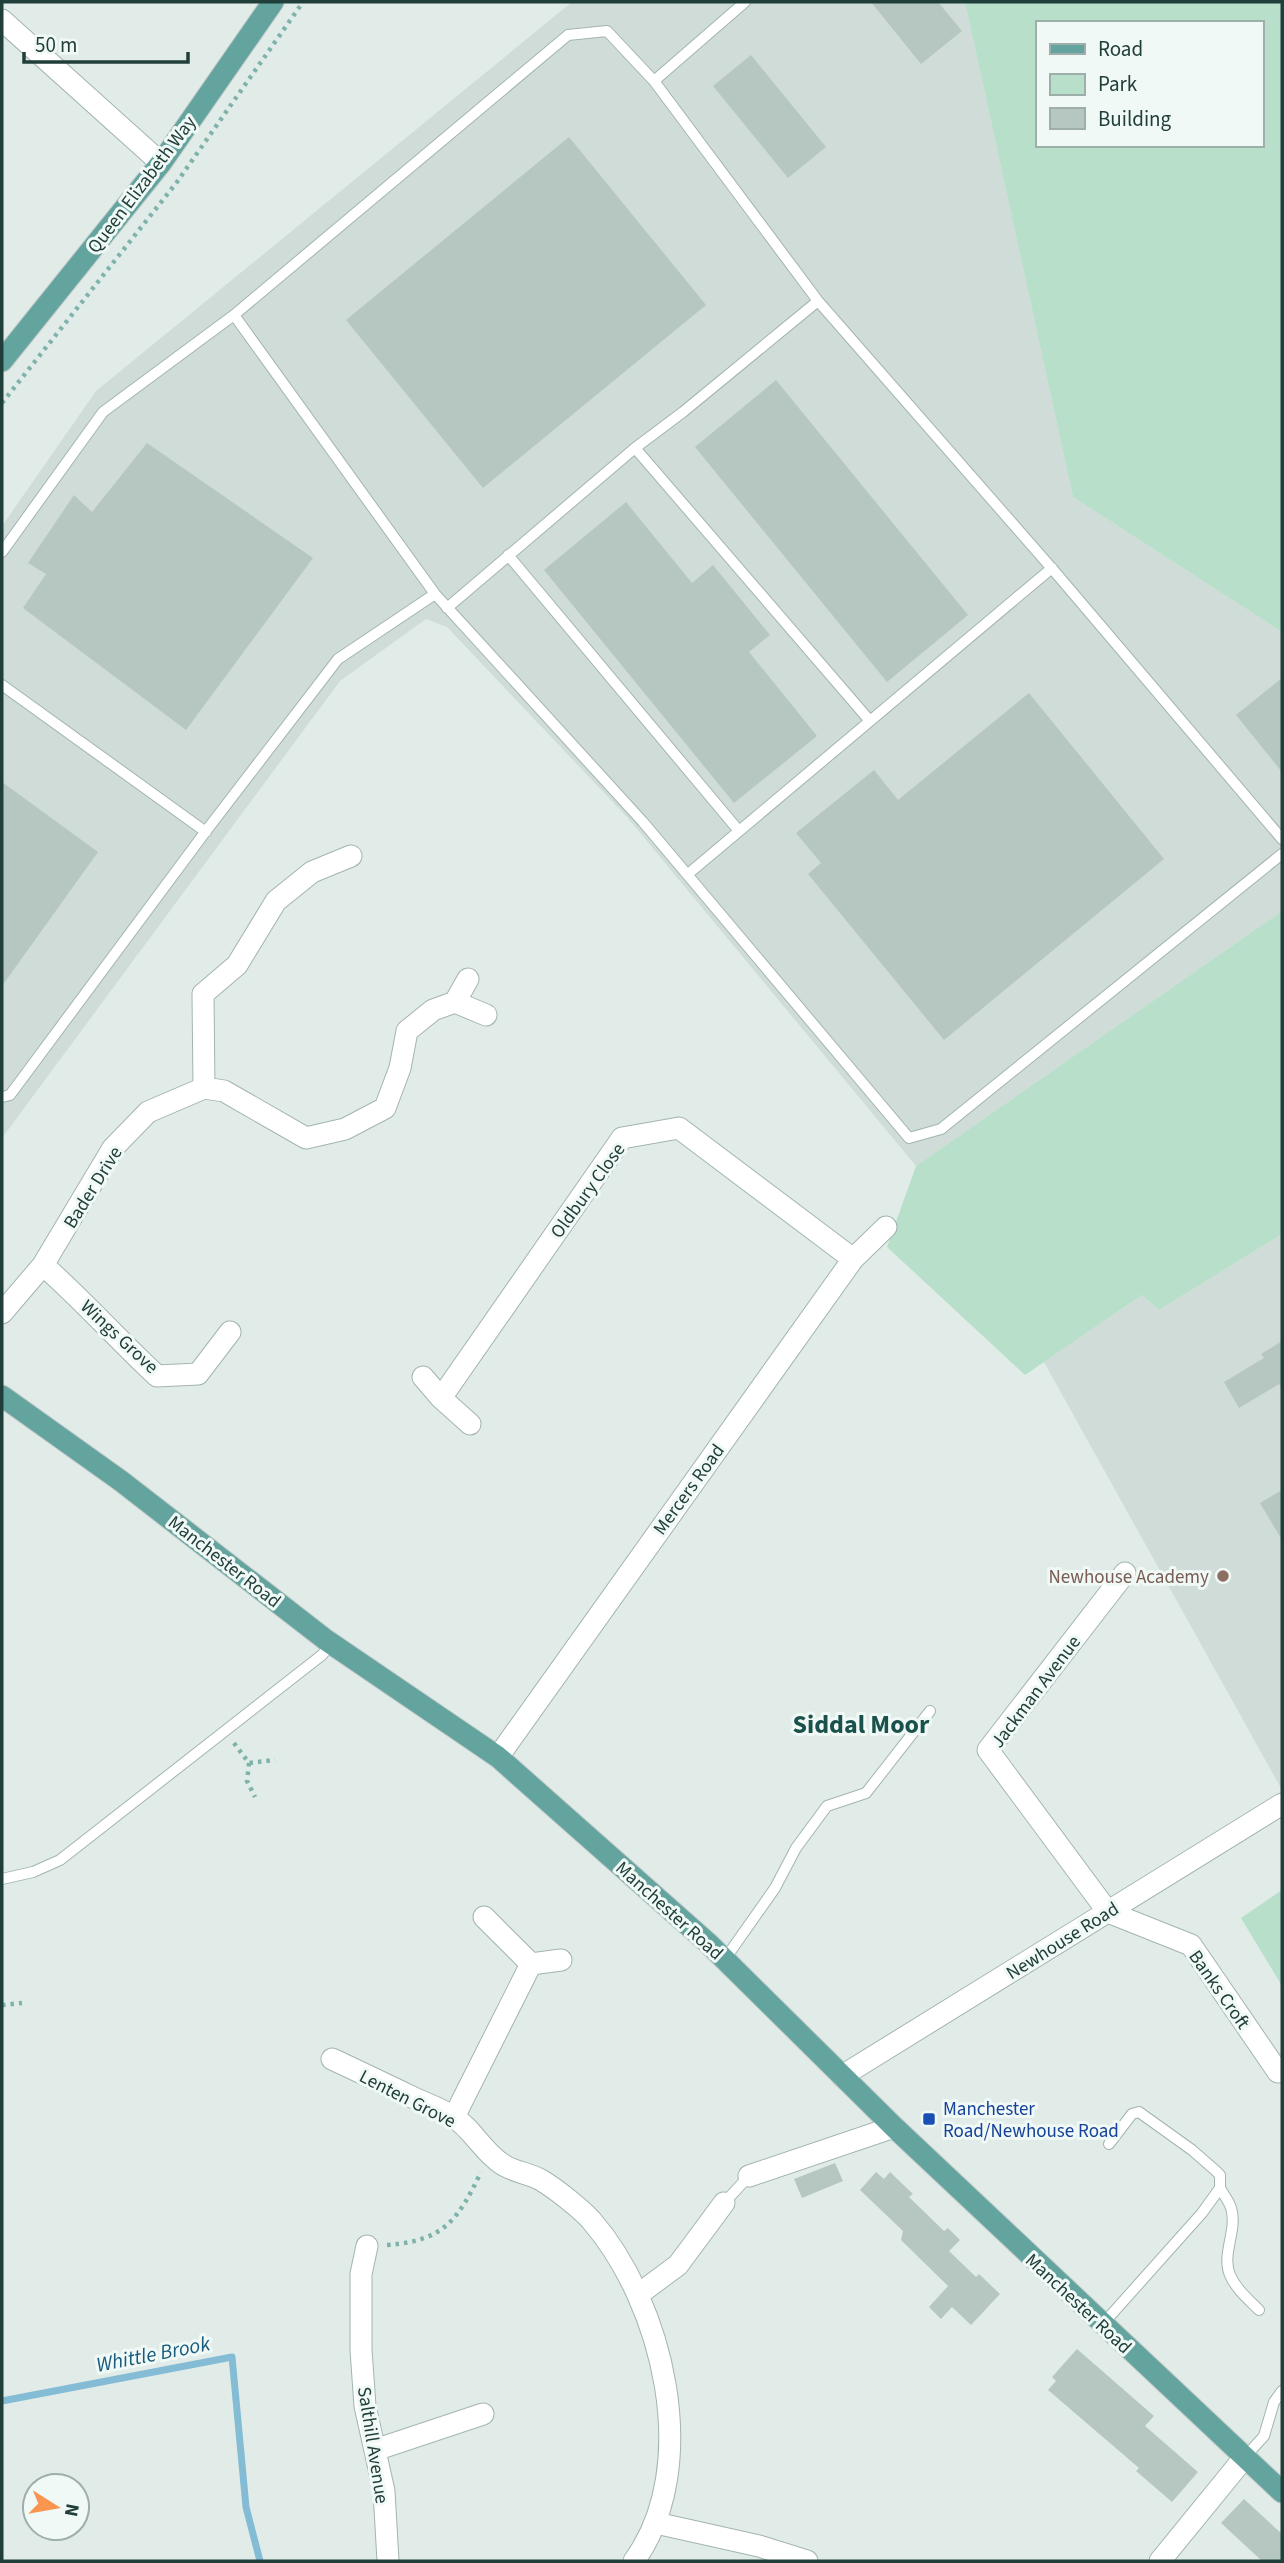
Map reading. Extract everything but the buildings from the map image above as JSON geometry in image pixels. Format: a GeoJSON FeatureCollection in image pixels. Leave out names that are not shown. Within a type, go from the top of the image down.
{"type":"FeatureCollection","features":[{"type":"Feature","properties":{"kind":"main road","name":"Queen Elizabeth Way"},"geometry":{"type":"LineString","coordinates":[[2,361],[161,163],[273,2]]}},
{"type":"Feature","properties":{"kind":"main road","name":"Manchester Road"},"geometry":{"type":"LineString","coordinates":[[2,1396],[121,1480],[331,1644],[498,1757],[725,1959],[894,2127],[1282,2492]]}},
{"type":"Feature","properties":{"kind":"street"},"geometry":{"type":"LineString","coordinates":[[2,20],[161,163]]}},
{"type":"Feature","properties":{"kind":"street"},"geometry":{"type":"LineString","coordinates":[[351,856],[312,872],[275,901],[237,965],[203,994],[204,1088],[224,1091],[306,1138],[345,1129],[385,1108],[400,1068],[407,1031],[433,1010],[455,1002],[468,979]]}},
{"type":"Feature","properties":{"kind":"street"},"geometry":{"type":"LineString","coordinates":[[455,1002],[486,1015]]}},
{"type":"Feature","properties":{"kind":"street","name":"Bader Drive"},"geometry":{"type":"LineString","coordinates":[[2,1313],[43,1265],[113,1148],[148,1112],[204,1088]]}},
{"type":"Feature","properties":{"kind":"street","name":"Oldbury Close"},"geometry":{"type":"LineString","coordinates":[[442,1398],[622,1138],[679,1128],[853,1259]]}},
{"type":"Feature","properties":{"kind":"street","name":"Mercers Road"},"geometry":{"type":"LineString","coordinates":[[498,1757],[853,1259],[886,1227]]}},
{"type":"Feature","properties":{"kind":"street","name":"Wings Grove"},"geometry":{"type":"LineString","coordinates":[[43,1265],[78,1296],[157,1376],[198,1374],[230,1332]]}},
{"type":"Feature","properties":{"kind":"street"},"geometry":{"type":"LineString","coordinates":[[423,1377],[470,1423]]}},
{"type":"Feature","properties":{"kind":"street","name":"Jackman Avenue"},"geometry":{"type":"LineString","coordinates":[[1108,1912],[988,1750],[1125,1573]]}},
{"type":"Feature","properties":{"kind":"street","name":"Newhouse Road"},"geometry":{"type":"LineString","coordinates":[[842,2076],[1282,1804]]}},
{"type":"Feature","properties":{"kind":"street","name":"Banks Croft"},"geometry":{"type":"LineString","coordinates":[[1108,1912],[1191,1945],[1278,2072]]}},
{"type":"Feature","properties":{"kind":"street"},"geometry":{"type":"LineString","coordinates":[[484,1917],[531,1964]]}},
{"type":"Feature","properties":{"kind":"street"},"geometry":{"type":"LineString","coordinates":[[531,1964],[561,1960]]}},
{"type":"Feature","properties":{"kind":"street"},"geometry":{"type":"LineString","coordinates":[[454,2117],[531,1964]]}},
{"type":"Feature","properties":{"kind":"street","name":"Lenten Grove"},"geometry":{"type":"LineString","coordinates":[[332,2059],[454,2117],[502,2164],[541,2179],[589,2218],[639,2294],[661,2368],[669,2410],[670,2454],[656,2523],[634,2561]]}},
{"type":"Feature","properties":{"kind":"street"},"geometry":{"type":"LineString","coordinates":[[749,2176],[894,2127]]}},
{"type":"Feature","properties":{"kind":"street"},"geometry":{"type":"LineString","coordinates":[[639,2294],[678,2265],[724,2203]]}},
{"type":"Feature","properties":{"kind":"street"},"geometry":{"type":"LineString","coordinates":[[700,2236],[718,2249]]}},
{"type":"Feature","properties":{"kind":"street","name":"Salthill Avenue"},"geometry":{"type":"LineString","coordinates":[[367,2246],[361,2274],[361,2350],[365,2406],[384,2491],[388,2561]]}},
{"type":"Feature","properties":{"kind":"street"},"geometry":{"type":"LineString","coordinates":[[375,2450],[483,2414]]}},
{"type":"Feature","properties":{"kind":"street"},"geometry":{"type":"LineString","coordinates":[[1160,2561],[1244,2458]]}},
{"type":"Feature","properties":{"kind":"street"},"geometry":{"type":"LineString","coordinates":[[656,2523],[759,2546],[807,2561]]}},
{"type":"Feature","properties":{"kind":"lane"},"geometry":{"type":"LineString","coordinates":[[654,80],[745,2]]}},
{"type":"Feature","properties":{"kind":"lane"},"geometry":{"type":"LineString","coordinates":[[2,552],[103,412],[234,315],[568,35],[607,31],[654,80],[818,301],[1052,568],[1282,839]]}},
{"type":"Feature","properties":{"kind":"lane"},"geometry":{"type":"LineString","coordinates":[[447,608],[635,448],[818,301]]}},
{"type":"Feature","properties":{"kind":"lane"},"geometry":{"type":"LineString","coordinates":[[234,315],[435,594],[643,822],[909,1138],[941,1129],[1282,855]]}},
{"type":"Feature","properties":{"kind":"lane"},"geometry":{"type":"LineString","coordinates":[[635,448],[870,721]]}},
{"type":"Feature","properties":{"kind":"lane"},"geometry":{"type":"LineString","coordinates":[[508,555],[739,831]]}},
{"type":"Feature","properties":{"kind":"lane"},"geometry":{"type":"LineString","coordinates":[[688,874],[1052,568]]}},
{"type":"Feature","properties":{"kind":"lane"},"geometry":{"type":"LineString","coordinates":[[2,1097],[10,1095],[338,659],[435,594]]}},
{"type":"Feature","properties":{"kind":"lane"},"geometry":{"type":"LineString","coordinates":[[2,685],[206,832]]}},
{"type":"Feature","properties":{"kind":"lane"},"geometry":{"type":"LineString","coordinates":[[2,1879],[33,1872],[60,1860],[322,1655],[331,1644]]}},
{"type":"Feature","properties":{"kind":"lane"},"geometry":{"type":"LineString","coordinates":[[725,1959],[775,1888],[796,1848],[827,1806],[866,1793],[930,1711]]}},
{"type":"Feature","properties":{"kind":"lane"},"geometry":{"type":"LineString","coordinates":[[1109,2144],[1132,2114],[1139,2112],[1192,2150],[1220,2175],[1220,2188],[1231,2208],[1232,2218],[1229,2273],[1239,2289],[1259,2310]]}},
{"type":"Feature","properties":{"kind":"lane"},"geometry":{"type":"LineString","coordinates":[[724,2203],[749,2176]]}},
{"type":"Feature","properties":{"kind":"lane"},"geometry":{"type":"LineString","coordinates":[[1102,2325],[1202,2213],[1220,2188]]}},
{"type":"Feature","properties":{"kind":"lane"},"geometry":{"type":"LineString","coordinates":[[1244,2458],[1264,2436],[1274,2402],[1282,2391]]}},
{"type":"Feature","properties":{"kind":"path"},"geometry":{"type":"LineString","coordinates":[[226,1730],[249,1763],[247,1781],[255,1797]]}},
{"type":"Feature","properties":{"kind":"path"},"geometry":{"type":"LineString","coordinates":[[249,1763],[275,1760]]}},
{"type":"Feature","properties":{"kind":"path"},"geometry":{"type":"LineString","coordinates":[[2,2005],[22,2003]]}},
{"type":"Feature","properties":{"kind":"path"},"geometry":{"type":"LineString","coordinates":[[367,2246],[414,2242],[434,2234],[464,2208],[490,2152]]}},
{"type":"Feature","properties":{"kind":"shaded area"},"geometry":{"type":"Polygon","coordinates":[[[572,2],[965,2],[1073,497],[1282,632],[1282,911],[916,1166],[627,817],[447,627],[426,619],[340,681],[2,1138],[2,526],[96,391],[572,2]]]}},
{"type":"Feature","properties":{"kind":"shaded area","name":"Newhouse Academy"},"geometry":{"type":"Polygon","coordinates":[[[1282,1234],[1282,1790],[1044,1362],[1142,1295],[1159,1310],[1282,1234]]]}},
{"type":"Feature","properties":{"kind":"green space"},"geometry":{"type":"Polygon","coordinates":[[[965,2],[1282,2],[1282,632],[1073,497],[965,2]]]}},
{"type":"Feature","properties":{"kind":"green space"},"geometry":{"type":"Polygon","coordinates":[[[1282,911],[1282,1234],[1159,1310],[1142,1295],[1025,1375],[887,1247],[916,1166],[1282,911]]]}},
{"type":"Feature","properties":{"kind":"green space"},"geometry":{"type":"Polygon","coordinates":[[[1282,1890],[1282,1986],[1241,1918],[1282,1890]]]}},
{"type":"Feature","properties":{"kind":"waterway","name":"Whittle Brook"},"geometry":{"type":"LineString","coordinates":[[2,2401],[232,2357],[246,2507],[260,2561]]}},
{"type":"Feature","properties":{"kind":"place","name":"Newhouse Academy"},"geometry":{"type":"Point","coordinates":[1223,1576]}},
{"type":"Feature","properties":{"kind":"place","name":"Manchester Road/Newhouse Road"},"geometry":{"type":"Point","coordinates":[929,2119]}},
{"type":"Feature","properties":{"kind":"district","name":"Siddal Moor"},"geometry":{"type":"Point","coordinates":[861,1724]}}]}
